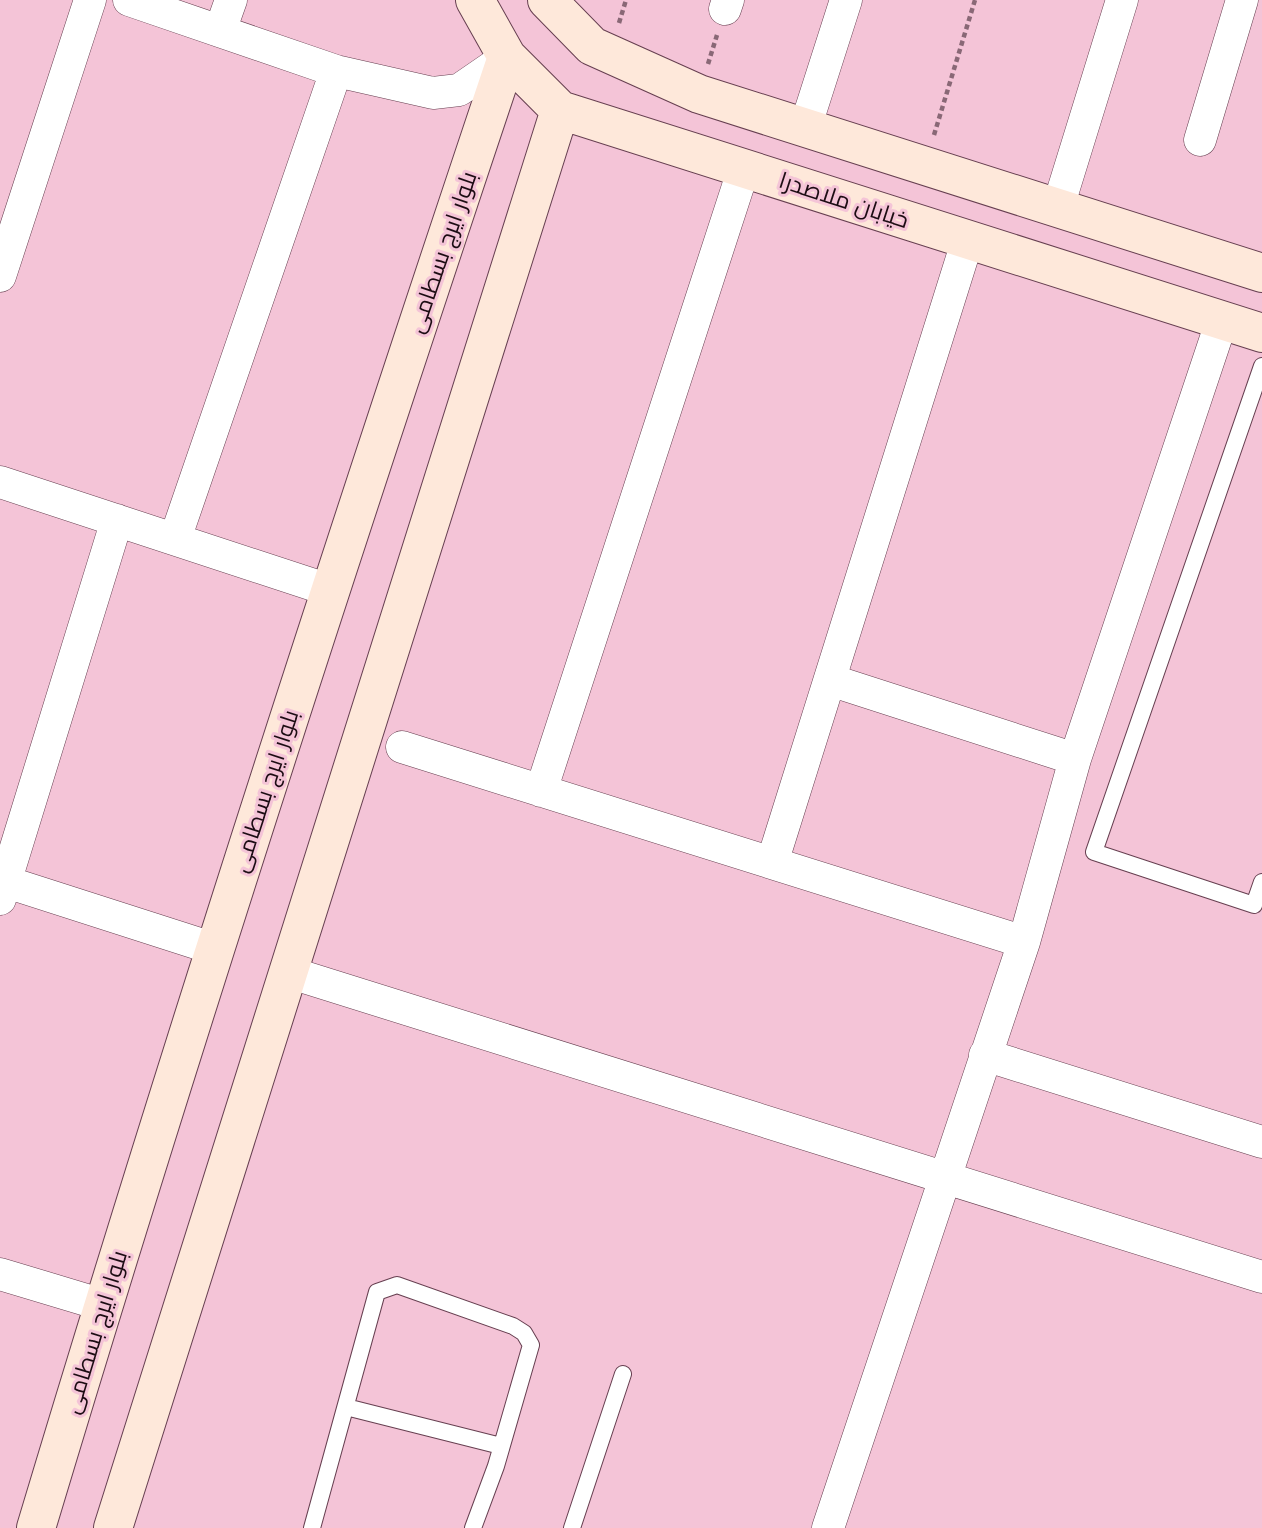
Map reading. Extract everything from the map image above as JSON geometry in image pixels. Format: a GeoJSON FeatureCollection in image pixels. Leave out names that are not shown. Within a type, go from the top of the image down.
{"type":"FeatureCollection","features":[{"type":"Feature","properties":{"kind":"street"},"geometry":{"type":"LineString","coordinates":[[0,276],[90,0]]}},
{"type":"Feature","properties":{"kind":"street"},"geometry":{"type":"LineString","coordinates":[[130,0],[337,71],[433,93],[459,90],[507,57]]}},
{"type":"Feature","properties":{"kind":"street"},"geometry":{"type":"LineString","coordinates":[[220,31],[231,0]]}},
{"type":"Feature","properties":{"kind":"street","name":"خیابان ملاصدرا"},"geometry":{"type":"LineString","coordinates":[[475,0],[507,57],[561,110],[1262,333]]}},
{"type":"Feature","properties":{"kind":"street"},"geometry":{"type":"LineString","coordinates":[[547,0],[593,46],[699,94],[1262,273]]}},
{"type":"Feature","properties":{"kind":"street"},"geometry":{"type":"LineString","coordinates":[[805,128],[846,0]]}},
{"type":"Feature","properties":{"kind":"street"},"geometry":{"type":"LineString","coordinates":[[1058,207],[1122,0]]}},
{"type":"Feature","properties":{"kind":"street"},"geometry":{"type":"LineString","coordinates":[[1200,140],[1242,0]]}},
{"type":"Feature","properties":{"kind":"street","name":"بلوار ایرج بسطامی"},"geometry":{"type":"LineString","coordinates":[[36,1528],[103,1305],[328,590],[507,57]]}},
{"type":"Feature","properties":{"kind":"street"},"geometry":{"type":"LineString","coordinates":[[175,540],[337,71]]}},
{"type":"Feature","properties":{"kind":"street"},"geometry":{"type":"LineString","coordinates":[[113,1528],[561,110]]}},
{"type":"Feature","properties":{"kind":"street"},"geometry":{"type":"LineString","coordinates":[[541,791],[744,168]]}},
{"type":"Feature","properties":{"kind":"street"},"geometry":{"type":"LineString","coordinates":[[772,863],[968,239]]}},
{"type":"Feature","properties":{"kind":"street"},"geometry":{"type":"LineString","coordinates":[[828,1528],[943,1177],[1024,942],[1075,759],[1222,320]]}},
{"type":"Feature","properties":{"kind":"street"},"geometry":{"type":"LineString","coordinates":[[0,482],[328,590]]}},
{"type":"Feature","properties":{"kind":"street"},"geometry":{"type":"LineString","coordinates":[[117,520],[2,887],[215,948]]}},
{"type":"Feature","properties":{"kind":"street"},"geometry":{"type":"LineString","coordinates":[[830,680],[1075,759]]}},
{"type":"Feature","properties":{"kind":"street"},"geometry":{"type":"LineString","coordinates":[[402,747],[1024,942]]}},
{"type":"Feature","properties":{"kind":"street"},"geometry":{"type":"LineString","coordinates":[[288,972],[1262,1277]]}},
{"type":"Feature","properties":{"kind":"street"},"geometry":{"type":"LineString","coordinates":[[985,1055],[1262,1142]]}},
{"type":"Feature","properties":{"kind":"street"},"geometry":{"type":"LineString","coordinates":[[0,1274],[103,1305]]}},
{"type":"Feature","properties":{"kind":"lane"},"geometry":{"type":"LineString","coordinates":[[1262,366],[1094,852],[1254,905],[1262,882]]}},
{"type":"Feature","properties":{"kind":"lane"},"geometry":{"type":"LineString","coordinates":[[312,1528],[377,1292],[397,1285],[513,1326],[524,1333],[531,1345],[473,1528]]}},
{"type":"Feature","properties":{"kind":"lane"},"geometry":{"type":"LineString","coordinates":[[572,1528],[623,1374]]}},
{"type":"Feature","properties":{"kind":"lane"},"geometry":{"type":"LineString","coordinates":[[346,1407],[501,1446]]}},
{"type":"Feature","properties":{"kind":"path"},"geometry":{"type":"LineString","coordinates":[[925,166],[975,0]]}},
{"type":"Feature","properties":{"kind":"path"},"geometry":{"type":"LineString","coordinates":[[699,94],[726,5]]}}]}
